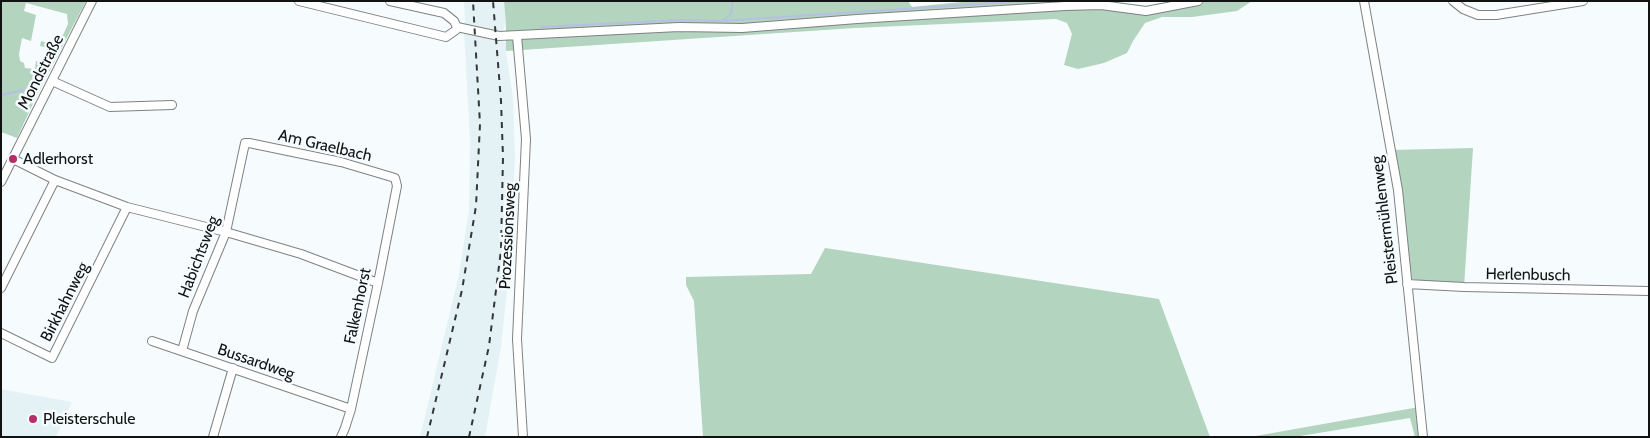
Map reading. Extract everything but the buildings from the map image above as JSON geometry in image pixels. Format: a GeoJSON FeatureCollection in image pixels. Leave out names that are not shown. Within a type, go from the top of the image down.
{"type":"FeatureCollection","features":[{"type":"Feature","properties":{"kind":"street","name":"Mondstraße"},"geometry":{"type":"LineString","coordinates":[[1,182],[92,1]]}},
{"type":"Feature","properties":{"kind":"street"},"geometry":{"type":"LineString","coordinates":[[299,1],[446,37],[454,33],[457,27]]}},
{"type":"Feature","properties":{"kind":"street"},"geometry":{"type":"LineString","coordinates":[[390,1],[444,13],[452,17],[457,27]]}},
{"type":"Feature","properties":{"kind":"street"},"geometry":{"type":"LineString","coordinates":[[457,27],[499,36],[517,36],[671,27],[772,27],[857,19],[1065,6],[1101,5],[1146,11],[1198,1]]}},
{"type":"Feature","properties":{"kind":"street","name":"Pleistermühlenweg"},"geometry":{"type":"LineString","coordinates":[[1364,1],[1395,174],[1423,437]]}},
{"type":"Feature","properties":{"kind":"street"},"geometry":{"type":"LineString","coordinates":[[1453,1],[1463,10],[1478,15],[1496,15],[1583,1]]}},
{"type":"Feature","properties":{"kind":"street","name":"Prozessionsweg"},"geometry":{"type":"LineString","coordinates":[[517,36],[526,139],[517,339],[524,437]]}},
{"type":"Feature","properties":{"kind":"street"},"geometry":{"type":"LineString","coordinates":[[52,81],[110,107],[172,105]]}},
{"type":"Feature","properties":{"kind":"street","name":"Am Graelbach"},"geometry":{"type":"LineString","coordinates":[[245,143],[249,142],[341,162],[391,176],[397,180]]}},
{"type":"Feature","properties":{"kind":"street","name":"Habichtsweg"},"geometry":{"type":"LineString","coordinates":[[182,351],[193,311],[226,232],[245,143]]}},
{"type":"Feature","properties":{"kind":"street"},"geometry":{"type":"LineString","coordinates":[[13,159],[55,180],[128,207],[226,232],[300,254],[378,283]]}},
{"type":"Feature","properties":{"kind":"street"},"geometry":{"type":"LineString","coordinates":[[1,288],[55,180]]}},
{"type":"Feature","properties":{"kind":"street","name":"Falkenhorst"},"geometry":{"type":"LineString","coordinates":[[341,437],[350,409],[378,283],[397,180]]}},
{"type":"Feature","properties":{"kind":"street","name":"Birkhahnweg"},"geometry":{"type":"LineString","coordinates":[[1,333],[52,358],[128,207]]}},
{"type":"Feature","properties":{"kind":"street","name":"Herlenbusch"},"geometry":{"type":"LineString","coordinates":[[1407,284],[1649,291]]}},
{"type":"Feature","properties":{"kind":"street","name":"Bussardweg"},"geometry":{"type":"LineString","coordinates":[[152,341],[350,409]]}},
{"type":"Feature","properties":{"kind":"street"},"geometry":{"type":"LineString","coordinates":[[213,437],[233,368]]}},
{"type":"Feature","properties":{"kind":"shaded area"},"geometry":{"type":"Polygon","coordinates":[[[464,1],[504,1],[506,24],[502,33],[465,24],[464,1]]]}},
{"type":"Feature","properties":{"kind":"shaded area"},"geometry":{"type":"Polygon","coordinates":[[[464,32],[506,42],[513,98],[515,155],[511,252],[501,347],[485,437],[420,437],[459,274],[469,210],[470,141],[464,32]]]}},
{"type":"Feature","properties":{"kind":"shaded area","name":"Pleisterschule"},"geometry":{"type":"Polygon","coordinates":[[[1,389],[72,402],[56,437],[1,437],[1,389]]]}},
{"type":"Feature","properties":{"kind":"green space"},"geometry":{"type":"Polygon","coordinates":[[[1,1],[86,1],[17,138],[1,132],[1,1]],[[26,3],[24,11],[36,15],[31,41],[22,38],[19,54],[20,61],[24,63],[25,68],[35,69],[36,61],[47,64],[53,57],[56,50],[40,46],[41,41],[58,46],[68,24],[67,14],[26,3]]]}},
{"type":"Feature","properties":{"kind":"green space"},"geometry":{"type":"Polygon","coordinates":[[[504,1],[908,1],[912,7],[971,1],[1108,1],[1151,8],[1178,1],[1252,1],[1237,11],[1192,17],[1162,17],[1145,23],[1127,53],[1104,63],[1078,69],[1064,65],[1072,34],[1067,23],[1056,19],[855,28],[506,51],[504,1]]]}},
{"type":"Feature","properties":{"kind":"green space"},"geometry":{"type":"Polygon","coordinates":[[[1473,148],[1464,287],[1407,284],[1391,150],[1473,148]]]}},
{"type":"Feature","properties":{"kind":"green space"},"geometry":{"type":"Polygon","coordinates":[[[825,248],[1159,299],[1210,437],[703,437],[694,301],[686,285],[686,277],[811,274],[825,248]]]}},
{"type":"Feature","properties":{"kind":"green space"},"geometry":{"type":"Polygon","coordinates":[[[1419,407],[1424,437],[1415,437],[1410,418],[1294,437],[1250,437],[1419,407]]]}},
{"type":"Feature","properties":{"kind":"waterway"},"geometry":{"type":"LineString","coordinates":[[722,21],[731,14],[733,1]]}},
{"type":"Feature","properties":{"kind":"waterway"},"geometry":{"type":"LineString","coordinates":[[541,27],[682,20],[722,21],[1023,1]]}},
{"type":"Feature","properties":{"kind":"waterway"},"geometry":{"type":"LineString","coordinates":[[1,95],[39,87]]}},
{"type":"Feature","properties":{"kind":"railway"},"geometry":{"type":"LineString","coordinates":[[427,437],[462,290],[476,206],[480,124],[473,1]]}},
{"type":"Feature","properties":{"kind":"railway"},"geometry":{"type":"LineString","coordinates":[[469,437],[489,346],[501,250],[503,157],[501,101],[493,1]]}},
{"type":"Feature","properties":{"kind":"place","name":"Adlerhorst"},"geometry":{"type":"Point","coordinates":[13,159]}},
{"type":"Feature","properties":{"kind":"place","name":"Pleisterschule"},"geometry":{"type":"Point","coordinates":[33,419]}}]}
